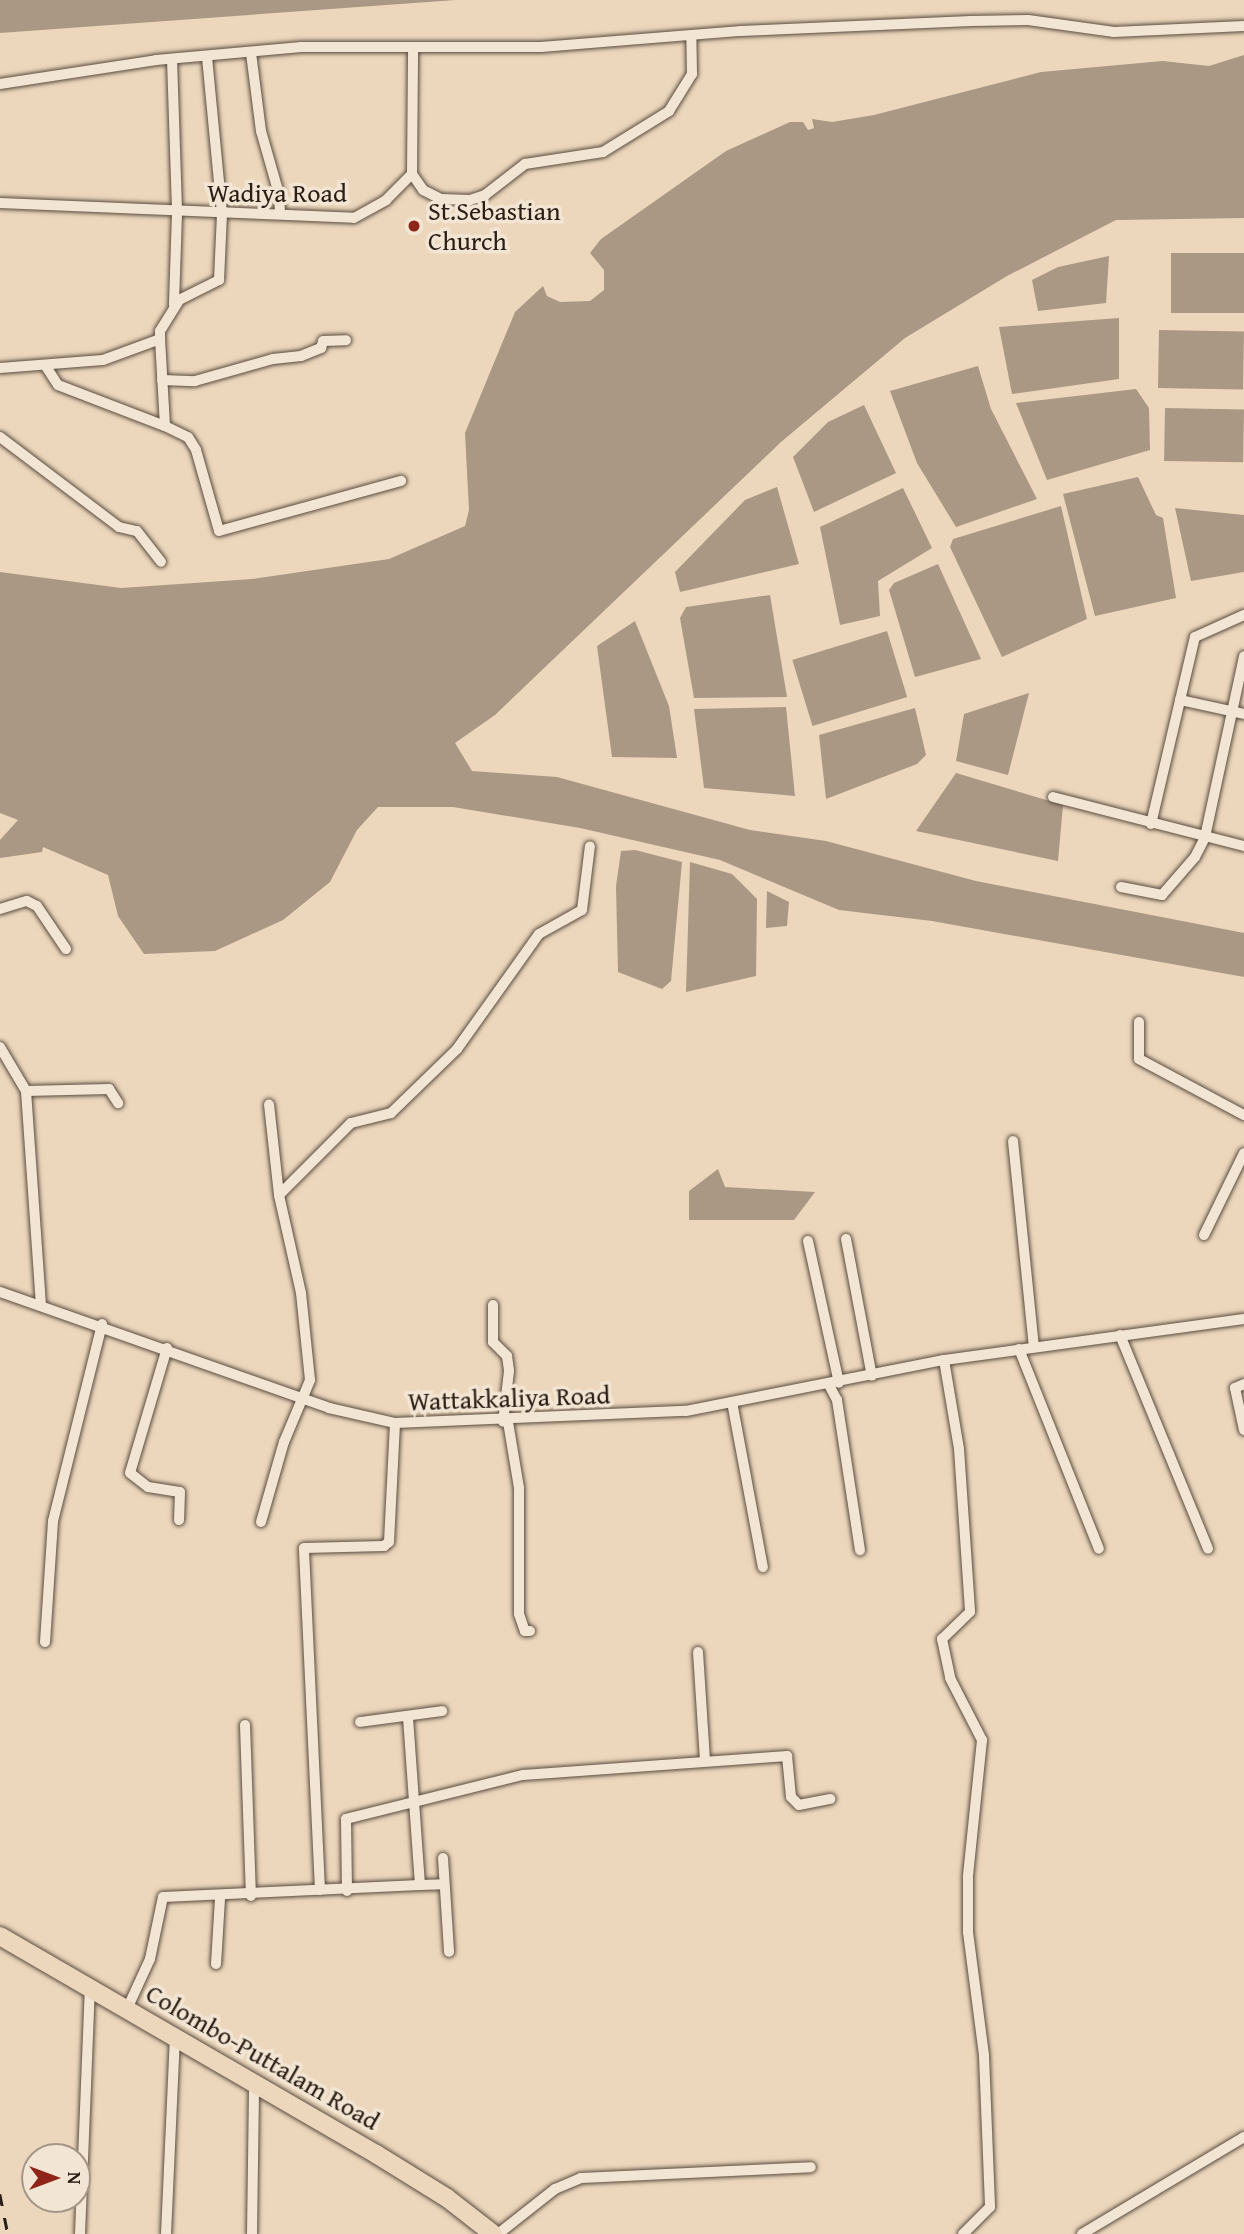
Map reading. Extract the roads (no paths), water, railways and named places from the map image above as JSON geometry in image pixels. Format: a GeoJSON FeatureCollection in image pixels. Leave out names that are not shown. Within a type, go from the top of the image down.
{"type":"FeatureCollection","features":[{"type":"Feature","properties":{"kind":"highway","name":"Colombo-Puttalam Road"},"geometry":{"type":"LineString","coordinates":[[0,1936],[254,2082],[447,2198],[493,2234]]}},
{"type":"Feature","properties":{"kind":"street"},"geometry":{"type":"LineString","coordinates":[[0,84],[172,59],[301,47],[541,47],[691,35],[971,20],[1028,20],[1114,32],[1244,26]]}},
{"type":"Feature","properties":{"kind":"street"},"geometry":{"type":"LineString","coordinates":[[413,47],[412,174],[424,190],[441,199],[470,200],[485,195],[525,164],[603,152],[669,111],[692,74],[691,35]]}},
{"type":"Feature","properties":{"kind":"street"},"geometry":{"type":"LineString","coordinates":[[251,53],[261,131],[279,194],[280,213]]}},
{"type":"Feature","properties":{"kind":"street"},"geometry":{"type":"LineString","coordinates":[[174,305],[219,280],[222,213],[207,57]]}},
{"type":"Feature","properties":{"kind":"street"},"geometry":{"type":"LineString","coordinates":[[165,426],[160,331],[174,305],[177,213],[172,59]]}},
{"type":"Feature","properties":{"kind":"street","name":"Wadiya Road"},"geometry":{"type":"LineString","coordinates":[[0,203],[177,213],[280,213],[354,218],[386,200],[412,174]]}},
{"type":"Feature","properties":{"kind":"street"},"geometry":{"type":"LineString","coordinates":[[0,368],[103,359],[160,339]]}},
{"type":"Feature","properties":{"kind":"street"},"geometry":{"type":"LineString","coordinates":[[162,380],[195,381],[273,359],[301,356],[321,348],[323,341],[346,340]]}},
{"type":"Feature","properties":{"kind":"street"},"geometry":{"type":"LineString","coordinates":[[45,365],[58,385],[188,437],[196,450],[219,531],[401,481]]}},
{"type":"Feature","properties":{"kind":"street"},"geometry":{"type":"LineString","coordinates":[[0,437],[119,527],[136,531],[161,562]]}},
{"type":"Feature","properties":{"kind":"street"},"geometry":{"type":"LineString","coordinates":[[1151,824],[1195,636],[1244,615]]}},
{"type":"Feature","properties":{"kind":"street"},"geometry":{"type":"LineString","coordinates":[[1121,887],[1156,896],[1167,892],[1205,837],[1244,656]]}},
{"type":"Feature","properties":{"kind":"street"},"geometry":{"type":"LineString","coordinates":[[1180,700],[1244,714]]}},
{"type":"Feature","properties":{"kind":"street"},"geometry":{"type":"LineString","coordinates":[[1053,797],[1244,846]]}},
{"type":"Feature","properties":{"kind":"street"},"geometry":{"type":"LineString","coordinates":[[279,1195],[351,1124],[391,1113],[457,1049],[539,934],[582,910],[590,846]]}},
{"type":"Feature","properties":{"kind":"street"},"geometry":{"type":"LineString","coordinates":[[0,909],[27,901],[37,906],[66,949]]}},
{"type":"Feature","properties":{"kind":"street"},"geometry":{"type":"LineString","coordinates":[[1139,1022],[1139,1059],[1244,1115]]}},
{"type":"Feature","properties":{"kind":"street"},"geometry":{"type":"LineString","coordinates":[[0,1047],[26,1091],[41,1305]]}},
{"type":"Feature","properties":{"kind":"street"},"geometry":{"type":"LineString","coordinates":[[26,1091],[109,1089],[118,1103]]}},
{"type":"Feature","properties":{"kind":"street"},"geometry":{"type":"LineString","coordinates":[[261,1522],[310,1380],[301,1293],[279,1195],[269,1105]]}},
{"type":"Feature","properties":{"kind":"street"},"geometry":{"type":"LineString","coordinates":[[1013,1141],[1034,1347]]}},
{"type":"Feature","properties":{"kind":"street"},"geometry":{"type":"LineString","coordinates":[[1204,1235],[1244,1153]]}},
{"type":"Feature","properties":{"kind":"street"},"geometry":{"type":"LineString","coordinates":[[846,1239],[872,1376]]}},
{"type":"Feature","properties":{"kind":"street"},"geometry":{"type":"LineString","coordinates":[[808,1241],[837,1400],[860,1550]]}},
{"type":"Feature","properties":{"kind":"street","name":"Wattakkaliya Road"},"geometry":{"type":"LineString","coordinates":[[0,1292],[102,1324],[302,1397],[395,1423],[505,1422],[686,1411],[834,1384],[944,1360],[1244,1320]]}},
{"type":"Feature","properties":{"kind":"street"},"geometry":{"type":"LineString","coordinates":[[493,1306],[494,1342],[507,1356],[509,1371],[505,1422],[519,1488],[519,1614],[525,1631],[530,1631]]}},
{"type":"Feature","properties":{"kind":"street"},"geometry":{"type":"LineString","coordinates":[[46,1642],[53,1521],[102,1324]]}},
{"type":"Feature","properties":{"kind":"street"},"geometry":{"type":"LineString","coordinates":[[1120,1335],[1208,1549]]}},
{"type":"Feature","properties":{"kind":"street"},"geometry":{"type":"LineString","coordinates":[[167,1348],[131,1473],[148,1487],[180,1492],[179,1520]]}},
{"type":"Feature","properties":{"kind":"street"},"geometry":{"type":"LineString","coordinates":[[1019,1349],[1099,1549]]}},
{"type":"Feature","properties":{"kind":"street"},"geometry":{"type":"LineString","coordinates":[[944,1360],[959,1450],[970,1612],[942,1639],[950,1678],[982,1740],[968,1877],[968,1932],[984,2056],[990,2207],[963,2234]]}},
{"type":"Feature","properties":{"kind":"street"},"geometry":{"type":"LineString","coordinates":[[1244,1384],[1235,1388],[1244,1430]]}},
{"type":"Feature","properties":{"kind":"street"},"geometry":{"type":"LineString","coordinates":[[732,1402],[762,1567]]}},
{"type":"Feature","properties":{"kind":"street"},"geometry":{"type":"LineString","coordinates":[[320,1890],[304,1548],[384,1546],[390,1542],[395,1423]]}},
{"type":"Feature","properties":{"kind":"street"},"geometry":{"type":"LineString","coordinates":[[698,1652],[705,1761]]}},
{"type":"Feature","properties":{"kind":"street"},"geometry":{"type":"LineString","coordinates":[[360,1722],[442,1711]]}},
{"type":"Feature","properties":{"kind":"street"},"geometry":{"type":"LineString","coordinates":[[408,1716],[421,1885]]}},
{"type":"Feature","properties":{"kind":"street"},"geometry":{"type":"LineString","coordinates":[[245,1725],[251,1895]]}},
{"type":"Feature","properties":{"kind":"street"},"geometry":{"type":"LineString","coordinates":[[347,1891],[346,1819],[523,1775],[787,1756],[791,1797],[799,1805],[830,1800]]}},
{"type":"Feature","properties":{"kind":"street"},"geometry":{"type":"LineString","coordinates":[[443,1858],[449,1952]]}},
{"type":"Feature","properties":{"kind":"street"},"geometry":{"type":"LineString","coordinates":[[127,2009],[150,1959],[163,1897],[220,1898],[444,1884]]}},
{"type":"Feature","properties":{"kind":"street"},"geometry":{"type":"LineString","coordinates":[[216,1964],[220,1898]]}},
{"type":"Feature","properties":{"kind":"street"},"geometry":{"type":"LineString","coordinates":[[80,2234],[90,1987]]}},
{"type":"Feature","properties":{"kind":"street"},"geometry":{"type":"LineString","coordinates":[[166,2234],[175,2037]]}},
{"type":"Feature","properties":{"kind":"street"},"geometry":{"type":"LineString","coordinates":[[252,2234],[254,2082]]}},
{"type":"Feature","properties":{"kind":"street"},"geometry":{"type":"LineString","coordinates":[[1090,2232],[1244,2137]]}},
{"type":"Feature","properties":{"kind":"street"},"geometry":{"type":"LineString","coordinates":[[498,2234],[555,2189],[581,2178],[811,2167]]}},
{"type":"Feature","properties":{"kind":"railway"},"geometry":{"type":"LineString","coordinates":[[0,2194],[8,2234]]}},
{"type":"Feature","properties":{"kind":"place","name":"St.Sebastian Church"},"geometry":{"type":"Point","coordinates":[414,226]}}]}
